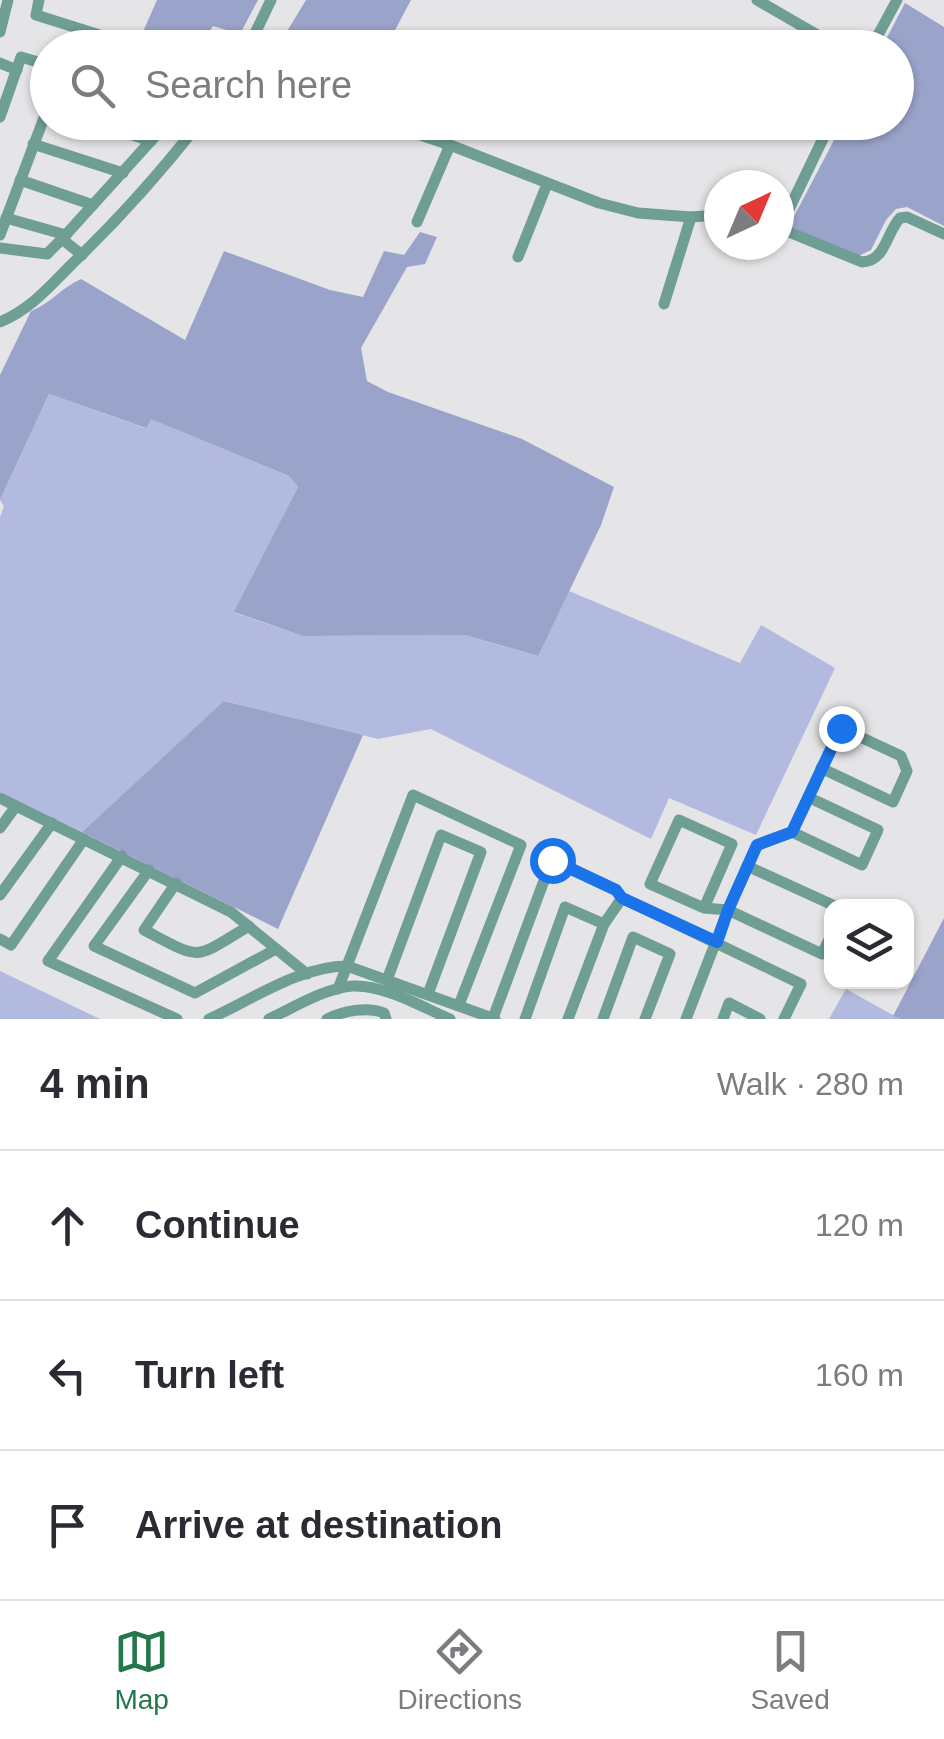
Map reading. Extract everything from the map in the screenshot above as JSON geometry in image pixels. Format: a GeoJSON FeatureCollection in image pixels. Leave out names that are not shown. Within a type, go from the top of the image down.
{"type":"FeatureCollection","features":[{"type":"Feature","properties":{"kind":"street"},"geometry":{"type":"LineString","coordinates":[[1,26],[8,0]]}},
{"type":"Feature","properties":{"kind":"street"},"geometry":{"type":"LineString","coordinates":[[39,0],[36,15],[84,30]]}},
{"type":"Feature","properties":{"kind":"street"},"geometry":{"type":"LineString","coordinates":[[257,30],[271,0]]}},
{"type":"Feature","properties":{"kind":"street"},"geometry":{"type":"LineString","coordinates":[[757,0],[809,30]]}},
{"type":"Feature","properties":{"kind":"street"},"geometry":{"type":"LineString","coordinates":[[881,30],[897,0]]}},
{"type":"Feature","properties":{"kind":"street"},"geometry":{"type":"LineString","coordinates":[[1,111],[21,57],[30,59]]}},
{"type":"Feature","properties":{"kind":"street"},"geometry":{"type":"LineString","coordinates":[[0,63],[16,70]]}},
{"type":"Feature","properties":{"kind":"street"},"geometry":{"type":"LineString","coordinates":[[0,236],[35,140]]}},
{"type":"Feature","properties":{"kind":"street"},"geometry":{"type":"LineString","coordinates":[[0,248],[47,254],[151,141],[148,140]]}},
{"type":"Feature","properties":{"kind":"street"},"geometry":{"type":"LineString","coordinates":[[0,322],[24,312],[156,178],[186,140]]}},
{"type":"Feature","properties":{"kind":"street"},"geometry":{"type":"LineString","coordinates":[[438,140],[547,184],[638,213],[704,216]]}},
{"type":"Feature","properties":{"kind":"street"},"geometry":{"type":"LineString","coordinates":[[794,197],[822,140]]}},
{"type":"Feature","properties":{"kind":"street"},"geometry":{"type":"LineString","coordinates":[[33,144],[122,173]]}},
{"type":"Feature","properties":{"kind":"street"},"geometry":{"type":"LineString","coordinates":[[418,222],[450,144]]}},
{"type":"Feature","properties":{"kind":"street"},"geometry":{"type":"LineString","coordinates":[[20,180],[93,204]]}},
{"type":"Feature","properties":{"kind":"street"},"geometry":{"type":"LineString","coordinates":[[518,258],[547,184]]}},
{"type":"Feature","properties":{"kind":"street"},"geometry":{"type":"LineString","coordinates":[[664,304],[691,217]]}},
{"type":"Feature","properties":{"kind":"street"},"geometry":{"type":"LineString","coordinates":[[6,218],[64,237],[82,254]]}},
{"type":"Feature","properties":{"kind":"street"},"geometry":{"type":"LineString","coordinates":[[794,234],[862,262],[872,262],[900,218],[944,234]]}},
{"type":"Feature","properties":{"kind":"street"},"geometry":{"type":"LineString","coordinates":[[686,1019],[757,845],[792,832],[808,797],[841,728],[900,756],[908,771],[893,802],[822,768]]}},
{"type":"Feature","properties":{"kind":"street"},"geometry":{"type":"LineString","coordinates":[[338,989],[413,794],[521,845],[460,1006]]}},
{"type":"Feature","properties":{"kind":"street"},"geometry":{"type":"LineString","coordinates":[[792,832],[862,865],[878,830],[808,797]]}},
{"type":"Feature","properties":{"kind":"street"},"geometry":{"type":"LineString","coordinates":[[0,798],[231,912],[307,974]]}},
{"type":"Feature","properties":{"kind":"street"},"geometry":{"type":"LineString","coordinates":[[0,828],[16,806]]}},
{"type":"Feature","properties":{"kind":"street"},"geometry":{"type":"LineString","coordinates":[[704,908],[732,844],[678,820],[650,884],[704,908],[728,910],[822,954],[824,950]]}},
{"type":"Feature","properties":{"kind":"street"},"geometry":{"type":"LineString","coordinates":[[0,895],[52,823]]}},
{"type":"Feature","properties":{"kind":"street"},"geometry":{"type":"LineString","coordinates":[[387,980],[440,835],[480,852],[428,994]]}},
{"type":"Feature","properties":{"kind":"street"},"geometry":{"type":"LineString","coordinates":[[0,940],[11,945],[84,839]]}},
{"type":"Feature","properties":{"kind":"street"},"geometry":{"type":"LineString","coordinates":[[122,856],[48,960],[177,1019]]}},
{"type":"Feature","properties":{"kind":"street"},"geometry":{"type":"LineString","coordinates":[[209,1019],[330,966],[347,966],[494,1018],[552,860],[801,984],[784,1019]]}},
{"type":"Feature","properties":{"kind":"street"},"geometry":{"type":"LineString","coordinates":[[747,866],[824,901]]}},
{"type":"Feature","properties":{"kind":"street"},"geometry":{"type":"LineString","coordinates":[[149,870],[94,946],[195,994],[276,949]]}},
{"type":"Feature","properties":{"kind":"street"},"geometry":{"type":"LineString","coordinates":[[176,883],[144,930],[193,955],[204,953],[249,926]]}},
{"type":"Feature","properties":{"kind":"street"},"geometry":{"type":"LineString","coordinates":[[568,1019],[604,924],[622,898]]}},
{"type":"Feature","properties":{"kind":"street"},"geometry":{"type":"LineString","coordinates":[[524,1019],[565,907],[604,924]]}},
{"type":"Feature","properties":{"kind":"street"},"geometry":{"type":"LineString","coordinates":[[603,1019],[632,937],[670,954],[645,1019]]}},
{"type":"Feature","properties":{"kind":"street"},"geometry":{"type":"LineString","coordinates":[[270,1019],[338,989],[358,986],[450,1019]]}},
{"type":"Feature","properties":{"kind":"street"},"geometry":{"type":"LineString","coordinates":[[723,1019],[729,1004],[760,1019]]}},
{"type":"Feature","properties":{"kind":"street"},"geometry":{"type":"LineString","coordinates":[[333,1017],[380,1010],[386,1019]]}},
{"type":"Feature","properties":{"kind":"shaded area"},"geometry":{"type":"Polygon","coordinates":[[[157,0],[258,0],[242,30],[213,26],[210,30],[144,30],[157,0]]]}},
{"type":"Feature","properties":{"kind":"shaded area"},"geometry":{"type":"Polygon","coordinates":[[[306,0],[411,0],[395,30],[288,30],[306,0]]]}},
{"type":"Feature","properties":{"kind":"shaded area"},"geometry":{"type":"Polygon","coordinates":[[[905,3],[944,27],[944,226],[907,207],[896,209],[871,250],[856,257],[794,228],[794,216],[834,140],[914,140],[914,30],[891,30],[905,3]]]}},
{"type":"Feature","properties":{"kind":"shaded area"},"geometry":{"type":"Polygon","coordinates":[[[420,232],[437,237],[425,264],[407,267],[361,348],[367,381],[522,439],[614,487],[601,525],[538,656],[465,635],[303,636],[234,612],[298,487],[289,476],[151,419],[146,428],[49,394],[0,500],[0,375],[31,311],[68,286],[81,279],[185,340],[224,251],[330,290],[363,297],[384,251],[404,255],[420,232]]]}},
{"type":"Feature","properties":{"kind":"shaded area"},"geometry":{"type":"Polygon","coordinates":[[[49,394],[145,428],[150,418],[289,476],[298,487],[235,613],[303,636],[465,635],[537,656],[569,591],[740,663],[761,625],[835,668],[756,835],[669,798],[651,839],[431,729],[378,739],[225,701],[82,832],[0,792],[0,517],[4,506],[0,500],[49,394]]]}},
{"type":"Feature","properties":{"kind":"shaded area"},"geometry":{"type":"Polygon","coordinates":[[[224,701],[363,735],[278,929],[82,832],[224,701]]]}},
{"type":"Feature","properties":{"kind":"shaded area"},"geometry":{"type":"Polygon","coordinates":[[[944,918],[944,1019],[893,1016],[907,989],[914,989],[914,976],[944,918]]]}},
{"type":"Feature","properties":{"kind":"shaded area"},"geometry":{"type":"Polygon","coordinates":[[[0,971],[100,1019],[0,1019],[0,971]]]}},
{"type":"Feature","properties":{"kind":"shaded area"},"geometry":{"type":"Polygon","coordinates":[[[846,989],[900,1019],[829,1019],[846,989]]]}},
{"type":"Feature","properties":{"kind":"route"},"geometry":{"type":"LineString","coordinates":[[552,860],[717,942],[757,845],[792,832],[841,728]]}}]}
